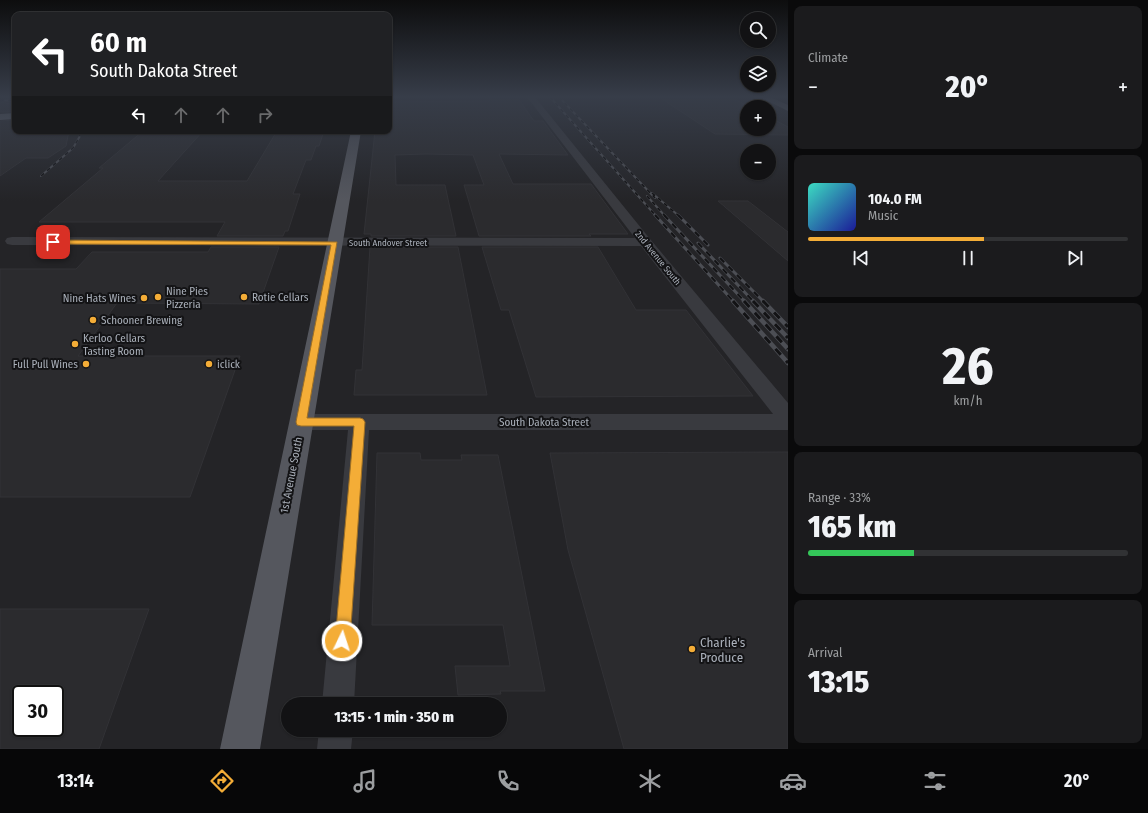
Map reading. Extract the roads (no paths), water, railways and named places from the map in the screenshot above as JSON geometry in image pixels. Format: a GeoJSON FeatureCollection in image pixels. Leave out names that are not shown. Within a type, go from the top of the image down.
{"type":"FeatureCollection","features":[{"type":"Feature","properties":{"kind":"main road","name":"1st Avenue South"},"geometry":{"type":"LineString","coordinates":[[240,749],[355,134]]}},
{"type":"Feature","properties":{"kind":"street","name":"2nd Avenue South"},"geometry":{"type":"LineString","coordinates":[[558,132],[645,242],[788,418]]}},
{"type":"Feature","properties":{"kind":"street","name":"South Andover Street"},"geometry":{"type":"LineString","coordinates":[[12,241],[335,243],[645,242]]}},
{"type":"Feature","properties":{"kind":"street","name":"South Dakota Street"},"geometry":{"type":"LineString","coordinates":[[301,422],[788,422]]}},
{"type":"Feature","properties":{"kind":"street"},"geometry":{"type":"LineString","coordinates":[[339,697],[360,422]]}},
{"type":"Feature","properties":{"kind":"street"},"geometry":{"type":"LineString","coordinates":[[334,749],[335,737]]}},
{"type":"Feature","properties":{"kind":"railway"},"geometry":{"type":"LineString","coordinates":[[581,132],[656,216]]}},
{"type":"Feature","properties":{"kind":"railway"},"geometry":{"type":"LineString","coordinates":[[592,132],[655,198]]}},
{"type":"Feature","properties":{"kind":"railway"},"geometry":{"type":"LineString","coordinates":[[41,176],[73,148],[80,136],[80,134]]}},
{"type":"Feature","properties":{"kind":"railway"},"geometry":{"type":"LineString","coordinates":[[652,193],[679,216]]}},
{"type":"Feature","properties":{"kind":"railway"},"geometry":{"type":"LineString","coordinates":[[647,196],[665,216]]}},
{"type":"Feature","properties":{"kind":"railway"},"geometry":{"type":"LineString","coordinates":[[655,215],[734,302]]}},
{"type":"Feature","properties":{"kind":"railway"},"geometry":{"type":"LineString","coordinates":[[664,215],[745,302]]}},
{"type":"Feature","properties":{"kind":"railway"},"geometry":{"type":"LineString","coordinates":[[679,216],[708,245]]}},
{"type":"Feature","properties":{"kind":"railway"},"geometry":{"type":"LineString","coordinates":[[698,243],[754,302]]}},
{"type":"Feature","properties":{"kind":"railway"},"geometry":{"type":"LineString","coordinates":[[720,258],[763,301]]}},
{"type":"Feature","properties":{"kind":"railway"},"geometry":{"type":"LineString","coordinates":[[733,301],[788,363]]}},
{"type":"Feature","properties":{"kind":"railway"},"geometry":{"type":"LineString","coordinates":[[744,301],[788,349]]}},
{"type":"Feature","properties":{"kind":"railway"},"geometry":{"type":"LineString","coordinates":[[753,301],[788,338]]}},
{"type":"Feature","properties":{"kind":"railway"},"geometry":{"type":"LineString","coordinates":[[763,301],[788,327]]}},
{"type":"Feature","properties":{"kind":"place","name":"Nine Pies Pizzeria"},"geometry":{"type":"Point","coordinates":[158,297]}},
{"type":"Feature","properties":{"kind":"place","name":"Rotie Cellars"},"geometry":{"type":"Point","coordinates":[244,297]}},
{"type":"Feature","properties":{"kind":"place","name":"Nine Hats Wines"},"geometry":{"type":"Point","coordinates":[144,298]}},
{"type":"Feature","properties":{"kind":"place","name":"Schooner Brewing"},"geometry":{"type":"Point","coordinates":[93,320]}},
{"type":"Feature","properties":{"kind":"place","name":"Kerloo Cellars Tasting Room"},"geometry":{"type":"Point","coordinates":[75,344]}},
{"type":"Feature","properties":{"kind":"place","name":"Full Pull Wines"},"geometry":{"type":"Point","coordinates":[86,364]}},
{"type":"Feature","properties":{"kind":"place","name":"iclick"},"geometry":{"type":"Point","coordinates":[209,364]}},
{"type":"Feature","properties":{"kind":"place","name":"Charlie's Produce"},"geometry":{"type":"Point","coordinates":[692,649]}}]}
